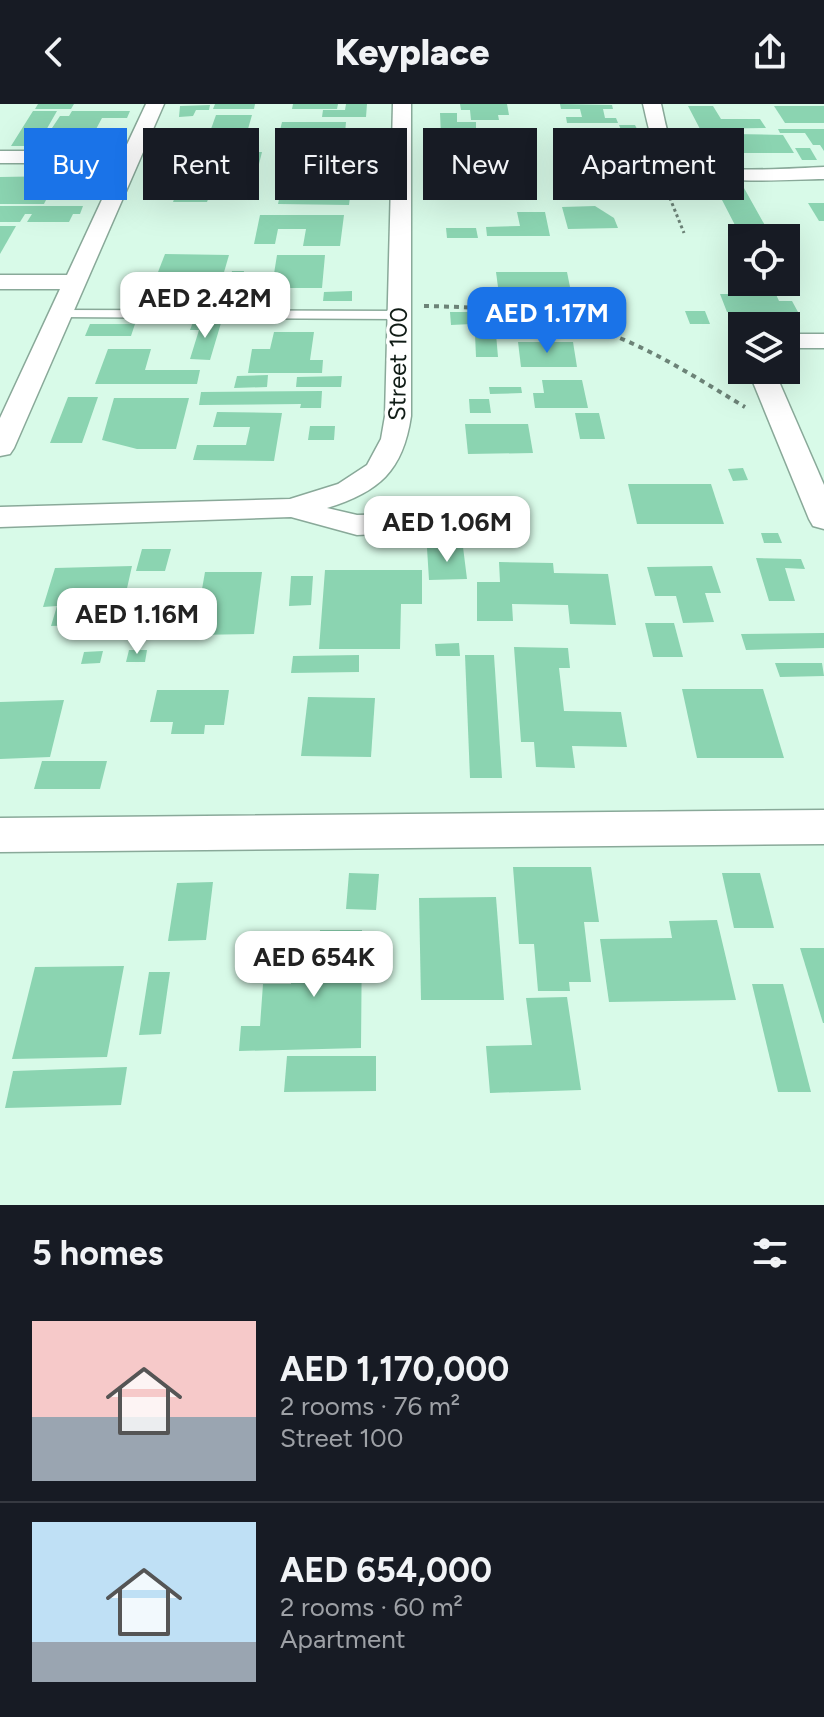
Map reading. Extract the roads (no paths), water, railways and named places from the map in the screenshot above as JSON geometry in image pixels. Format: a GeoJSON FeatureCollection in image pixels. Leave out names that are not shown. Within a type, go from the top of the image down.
{"type":"FeatureCollection","features":[{"type":"Feature","properties":{"kind":"street"},"geometry":{"type":"LineString","coordinates":[[0,448],[155,104]]}},
{"type":"Feature","properties":{"kind":"street","name":"Street 100"},"geometry":{"type":"LineString","coordinates":[[0,517],[290,508],[331,498],[353,488],[387,461],[396,437],[402,104]]}},
{"type":"Feature","properties":{"kind":"street"},"geometry":{"type":"LineString","coordinates":[[652,104],[674,161],[687,168],[708,173],[824,173]]}},
{"type":"Feature","properties":{"kind":"street"},"geometry":{"type":"LineString","coordinates":[[0,157],[130,157]]}},
{"type":"Feature","properties":{"kind":"street"},"geometry":{"type":"LineString","coordinates":[[0,282],[75,282]]}},
{"type":"Feature","properties":{"kind":"street"},"geometry":{"type":"LineString","coordinates":[[800,341],[824,341]]}},
{"type":"Feature","properties":{"kind":"street"},"geometry":{"type":"LineString","coordinates":[[767,384],[824,519]]}},
{"type":"Feature","properties":{"kind":"street"},"geometry":{"type":"LineString","coordinates":[[0,386],[28,386]]}},
{"type":"Feature","properties":{"kind":"street"},"geometry":{"type":"LineString","coordinates":[[290,508],[357,525],[442,523]]}},
{"type":"Feature","properties":{"kind":"street"},"geometry":{"type":"LineString","coordinates":[[0,835],[824,827]]}},
{"type":"Feature","properties":{"kind":"lane"},"geometry":{"type":"LineString","coordinates":[[60,313],[399,310]]}}]}
